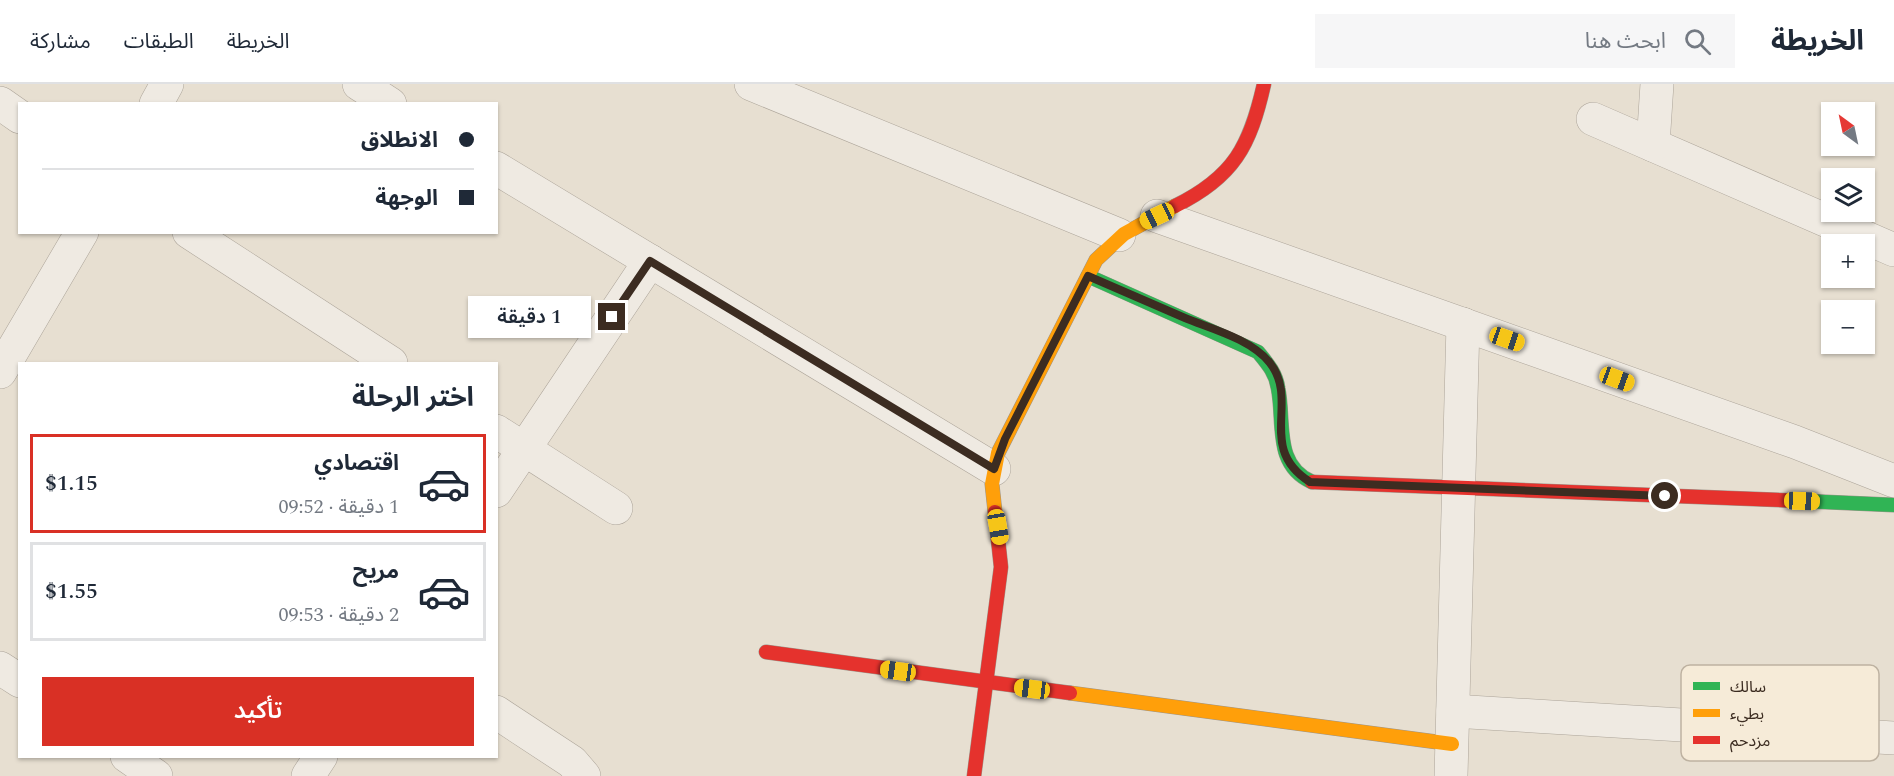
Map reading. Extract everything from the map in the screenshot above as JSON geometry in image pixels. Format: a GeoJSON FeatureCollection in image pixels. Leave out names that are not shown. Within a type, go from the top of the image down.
{"type":"FeatureCollection","features":[{"type":"Feature","properties":{"kind":"street"},"geometry":{"type":"LineString","coordinates":[[157,102],[167,84]]}},
{"type":"Feature","properties":{"kind":"street"},"geometry":{"type":"LineString","coordinates":[[359,84],[387,102]]}},
{"type":"Feature","properties":{"kind":"street"},"geometry":{"type":"LineString","coordinates":[[751,84],[1119,235]]}},
{"type":"Feature","properties":{"kind":"street"},"geometry":{"type":"LineString","coordinates":[[974,776],[1000,567],[1000,540],[993,499],[994,469],[1005,439],[1095,260],[1119,235],[1201,195],[1227,174],[1251,137],[1264,84]]}},
{"type":"Feature","properties":{"kind":"street"},"geometry":{"type":"LineString","coordinates":[[1653,145],[1657,84]]}},
{"type":"Feature","properties":{"kind":"street"},"geometry":{"type":"LineString","coordinates":[[0,103],[18,116]]}},
{"type":"Feature","properties":{"kind":"street"},"geometry":{"type":"LineString","coordinates":[[1593,119],[1894,250]]}},
{"type":"Feature","properties":{"kind":"street"},"geometry":{"type":"LineString","coordinates":[[498,169],[994,469]]}},
{"type":"Feature","properties":{"kind":"street"},"geometry":{"type":"LineString","coordinates":[[1157,216],[1795,442],[1894,482]]}},
{"type":"Feature","properties":{"kind":"street"},"geometry":{"type":"LineString","coordinates":[[18,386],[0,373],[81,234]]}},
{"type":"Feature","properties":{"kind":"street"},"geometry":{"type":"LineString","coordinates":[[192,234],[389,362]]}},
{"type":"Feature","properties":{"kind":"street"},"geometry":{"type":"LineString","coordinates":[[498,488],[650,261]]}},
{"type":"Feature","properties":{"kind":"street"},"geometry":{"type":"LineString","coordinates":[[1088,276],[1245,343],[1264,357],[1270,363],[1280,384],[1280,441],[1283,453],[1299,475],[1310,482],[1894,505]]}},
{"type":"Feature","properties":{"kind":"street"},"geometry":{"type":"LineString","coordinates":[[1451,776],[1462,324]]}},
{"type":"Feature","properties":{"kind":"street"},"geometry":{"type":"LineString","coordinates":[[498,432],[616,508]]}},
{"type":"Feature","properties":{"kind":"street"},"geometry":{"type":"LineString","coordinates":[[766,652],[1452,744]]}},
{"type":"Feature","properties":{"kind":"street"},"geometry":{"type":"LineString","coordinates":[[0,668],[18,680]]}},
{"type":"Feature","properties":{"kind":"street"},"geometry":{"type":"LineString","coordinates":[[1453,711],[1681,725]]}},
{"type":"Feature","properties":{"kind":"street"},"geometry":{"type":"LineString","coordinates":[[498,713],[572,762],[584,776]]}},
{"type":"Feature","properties":{"kind":"street"},"geometry":{"type":"LineString","coordinates":[[1879,737],[1894,738]]}},
{"type":"Feature","properties":{"kind":"street"},"geometry":{"type":"LineString","coordinates":[[130,758],[156,776]]}},
{"type":"Feature","properties":{"kind":"street"},"geometry":{"type":"LineString","coordinates":[[308,776],[320,758]]}},
{"type":"Feature","properties":{"kind":"traffic: fast"},"geometry":{"type":"LineString","coordinates":[[1088,276],[1258,352],[1271,368],[1277,383],[1286,453],[1291,465],[1312,482]]}},
{"type":"Feature","properties":{"kind":"traffic: fast"},"geometry":{"type":"LineString","coordinates":[[1803,501],[1894,505]]}},
{"type":"Feature","properties":{"kind":"traffic: slow"},"geometry":{"type":"LineString","coordinates":[[995,512],[992,484],[998,453],[1096,260],[1124,234],[1175,206]]}},
{"type":"Feature","properties":{"kind":"traffic: slow"},"geometry":{"type":"LineString","coordinates":[[1070,693],[1452,744]]}},
{"type":"Feature","properties":{"kind":"traffic: jam"},"geometry":{"type":"LineString","coordinates":[[1175,206],[1212,183],[1236,157],[1252,125],[1264,84]]}},
{"type":"Feature","properties":{"kind":"traffic: jam"},"geometry":{"type":"LineString","coordinates":[[1312,482],[1803,501]]}},
{"type":"Feature","properties":{"kind":"traffic: jam"},"geometry":{"type":"LineString","coordinates":[[974,776],[1001,567],[995,512]]}},
{"type":"Feature","properties":{"kind":"traffic: jam"},"geometry":{"type":"LineString","coordinates":[[766,652],[1070,693]]}},
{"type":"Feature","properties":{"kind":"route"},"geometry":{"type":"LineString","coordinates":[[612,317],[650,261],[994,469],[998,453],[1088,276],[1245,343],[1270,363],[1280,384],[1280,441],[1283,453],[1299,475],[1310,482],[1665,496]]}}]}
